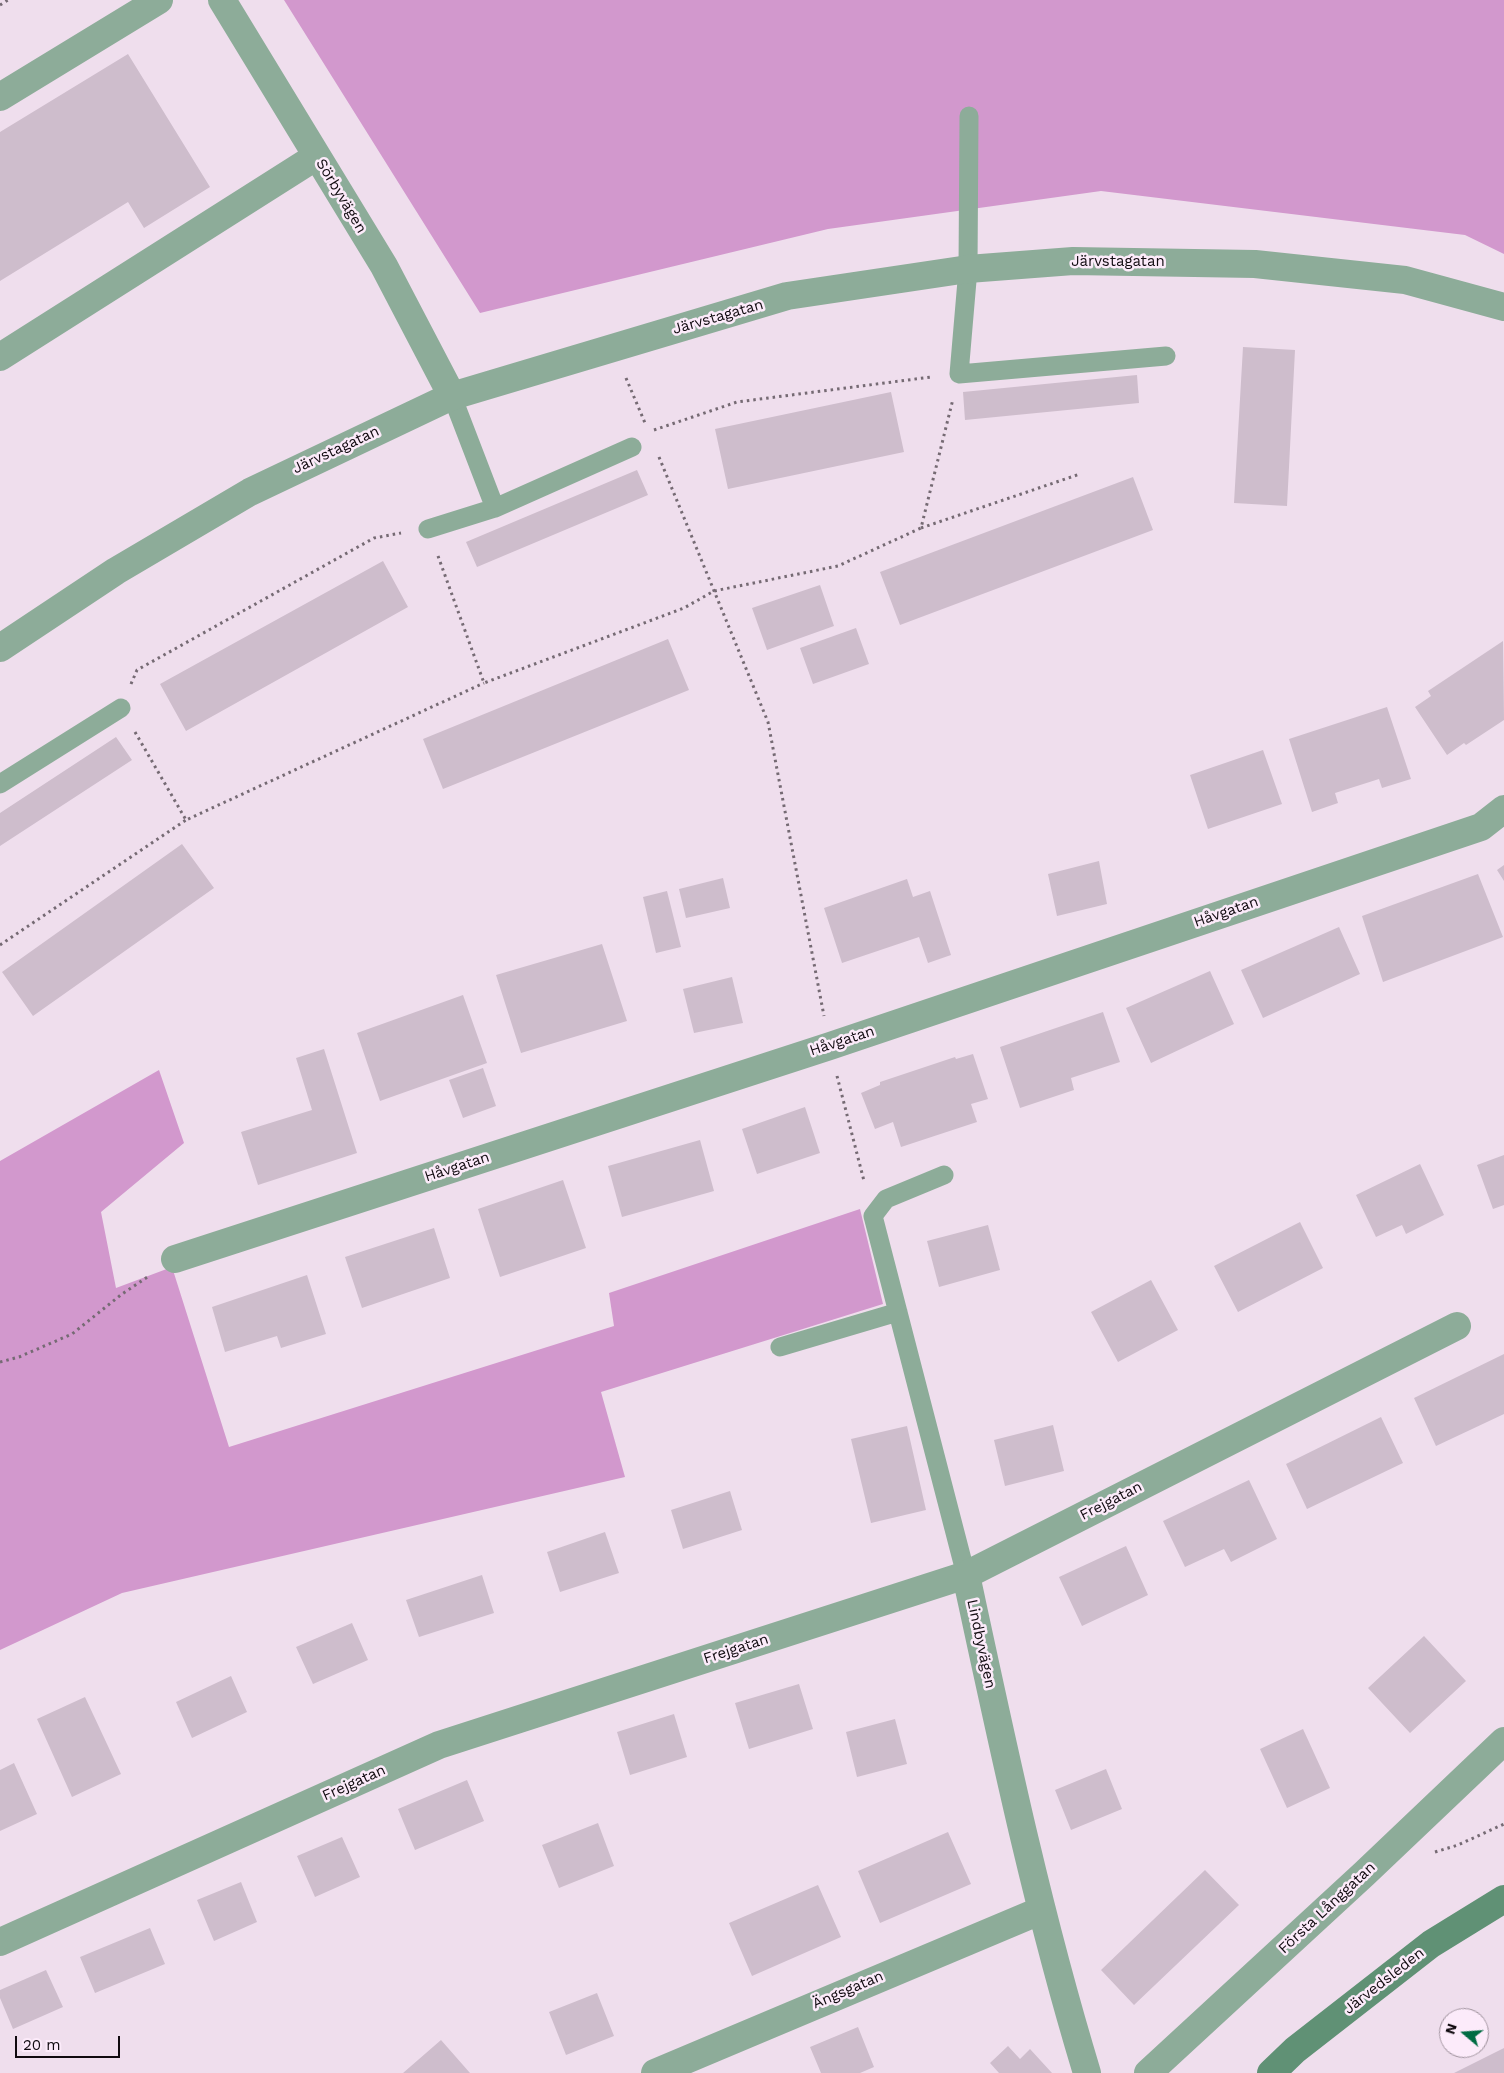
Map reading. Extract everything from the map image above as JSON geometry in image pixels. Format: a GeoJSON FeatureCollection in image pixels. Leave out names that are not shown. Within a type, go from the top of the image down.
{"type":"FeatureCollection","features":[{"type":"Feature","properties":{"kind":"main road","name":"Järvedsleden"},"geometry":{"type":"LineString","coordinates":[[1271,2073],[1296,2050],[1431,1944],[1504,1899]]}},
{"type":"Feature","properties":{"kind":"street"},"geometry":{"type":"LineString","coordinates":[[0,97],[159,0]]}},
{"type":"Feature","properties":{"kind":"street","name":"Sörbyvägen"},"geometry":{"type":"LineString","coordinates":[[222,0],[384,266],[452,396]]}},
{"type":"Feature","properties":{"kind":"street"},"geometry":{"type":"LineString","coordinates":[[0,357],[317,156]]}},
{"type":"Feature","properties":{"kind":"street","name":"Järvstagatan"},"geometry":{"type":"LineString","coordinates":[[0,648],[116,571],[250,492],[452,396],[787,296],[968,270],[1073,261],[1255,264],[1405,280],[1504,308]]}},
{"type":"Feature","properties":{"kind":"street","name":"Håvgatan"},"geometry":{"type":"LineString","coordinates":[[174,1259],[830,1046],[1481,827],[1504,809]]}},
{"type":"Feature","properties":{"kind":"street","name":"Frejgatan"},"geometry":{"type":"LineString","coordinates":[[0,1942],[439,1745],[966,1575],[1457,1326]]}},
{"type":"Feature","properties":{"kind":"street","name":"Lindbyvägen"},"geometry":{"type":"LineString","coordinates":[[966,1575],[1019,1818],[1087,2073]]}},
{"type":"Feature","properties":{"kind":"street","name":"Första Långgatan"},"geometry":{"type":"LineString","coordinates":[[1148,2073],[1364,1874],[1504,1741]]}},
{"type":"Feature","properties":{"kind":"street","name":"Ängsgatan"},"geometry":{"type":"LineString","coordinates":[[655,2073],[1042,1910]]}},
{"type":"Feature","properties":{"kind":"lane"},"geometry":{"type":"LineString","coordinates":[[969,116],[968,270],[959,374],[1166,356]]}},
{"type":"Feature","properties":{"kind":"lane"},"geometry":{"type":"LineString","coordinates":[[452,396],[495,508]]}},
{"type":"Feature","properties":{"kind":"lane"},"geometry":{"type":"LineString","coordinates":[[428,529],[495,508],[632,447]]}},
{"type":"Feature","properties":{"kind":"lane"},"geometry":{"type":"LineString","coordinates":[[0,784],[121,708]]}},
{"type":"Feature","properties":{"kind":"lane"},"geometry":{"type":"LineString","coordinates":[[873,1216],[886,1199],[944,1175]]}},
{"type":"Feature","properties":{"kind":"lane","name":"Lindbyvägen"},"geometry":{"type":"LineString","coordinates":[[873,1216],[966,1575]]}},
{"type":"Feature","properties":{"kind":"lane"},"geometry":{"type":"LineString","coordinates":[[780,1347],[898,1312]]}},
{"type":"Feature","properties":{"kind":"path"},"geometry":{"type":"LineString","coordinates":[[0,5],[8,0]]}},
{"type":"Feature","properties":{"kind":"path"},"geometry":{"type":"LineString","coordinates":[[614,348],[645,424]]}},
{"type":"Feature","properties":{"kind":"path"},"geometry":{"type":"LineString","coordinates":[[648,432],[737,402],[959,374],[921,528]]}},
{"type":"Feature","properties":{"kind":"path"},"geometry":{"type":"LineString","coordinates":[[656,450],[768,722],[830,1046],[873,1216]]}},
{"type":"Feature","properties":{"kind":"path"},"geometry":{"type":"LineString","coordinates":[[0,945],[186,820],[484,683],[684,608],[714,591],[838,566],[921,528],[1080,474]]}},
{"type":"Feature","properties":{"kind":"path"},"geometry":{"type":"LineString","coordinates":[[186,820],[121,708],[137,670],[374,538],[428,529],[484,683]]}},
{"type":"Feature","properties":{"kind":"path"},"geometry":{"type":"LineString","coordinates":[[0,1362],[19,1357],[72,1334],[122,1294],[174,1259]]}},
{"type":"Feature","properties":{"kind":"shaded area"},"geometry":{"type":"Polygon","coordinates":[[[284,0],[1504,0],[1504,254],[1465,235],[1101,191],[828,229],[480,313],[284,0]]]}},
{"type":"Feature","properties":{"kind":"shaded area"},"geometry":{"type":"Polygon","coordinates":[[[159,1070],[184,1143],[101,1212],[116,1288],[172,1267],[229,1447],[614,1326],[609,1293],[860,1209],[883,1304],[601,1392],[625,1477],[122,1593],[0,1650],[0,1161],[159,1070]]]}},
{"type":"Feature","properties":{"kind":"building"},"geometry":{"type":"Polygon","coordinates":[[[128,54],[210,187],[144,228],[128,202],[0,281],[0,132],[128,54]]]}},
{"type":"Feature","properties":{"kind":"building"},"geometry":{"type":"Polygon","coordinates":[[[1243,347],[1295,350],[1287,506],[1234,503],[1243,347]]]}},
{"type":"Feature","properties":{"kind":"building"},"geometry":{"type":"Polygon","coordinates":[[[1137,375],[1139,403],[965,420],[963,392],[1137,375]]]}},
{"type":"Feature","properties":{"kind":"building"},"geometry":{"type":"Polygon","coordinates":[[[891,392],[904,452],[728,489],[715,429],[891,392]]]}},
{"type":"Feature","properties":{"kind":"building"},"geometry":{"type":"Polygon","coordinates":[[[637,470],[648,495],[477,567],[466,542],[637,470]]]}},
{"type":"Feature","properties":{"kind":"building"},"geometry":{"type":"Polygon","coordinates":[[[1133,477],[1153,530],[900,625],[880,572],[1133,477]]]}},
{"type":"Feature","properties":{"kind":"building"},"geometry":{"type":"Polygon","coordinates":[[[383,561],[408,607],[186,731],[160,684],[383,561]]]}},
{"type":"Feature","properties":{"kind":"building"},"geometry":{"type":"Polygon","coordinates":[[[820,585],[834,626],[767,650],[752,608],[820,585]]]}},
{"type":"Feature","properties":{"kind":"building"},"geometry":{"type":"Polygon","coordinates":[[[856,628],[869,664],[813,684],[800,648],[856,628]]]}},
{"type":"Feature","properties":{"kind":"building"},"geometry":{"type":"Polygon","coordinates":[[[668,639],[689,690],[443,789],[423,739],[668,639]]]}},
{"type":"Feature","properties":{"kind":"building"},"geometry":{"type":"Polygon","coordinates":[[[1503,641],[1504,720],[1447,755],[1415,707],[1431,696],[1428,691],[1503,641]]]}},
{"type":"Feature","properties":{"kind":"building"},"geometry":{"type":"Polygon","coordinates":[[[1387,707],[1411,779],[1382,788],[1379,779],[1335,793],[1338,803],[1312,812],[1289,739],[1387,707]]]}},
{"type":"Feature","properties":{"kind":"building"},"geometry":{"type":"Polygon","coordinates":[[[116,737],[132,760],[0,846],[0,813],[116,737]]]}},
{"type":"Feature","properties":{"kind":"building"},"geometry":{"type":"Polygon","coordinates":[[[1263,750],[1282,804],[1208,829],[1190,775],[1263,750]]]}},
{"type":"Feature","properties":{"kind":"building"},"geometry":{"type":"Polygon","coordinates":[[[182,844],[214,888],[33,1016],[2,972],[182,844]]]}},
{"type":"Feature","properties":{"kind":"building"},"geometry":{"type":"Polygon","coordinates":[[[1099,861],[1107,904],[1057,916],[1048,874],[1099,861]]]}},
{"type":"Feature","properties":{"kind":"building"},"geometry":{"type":"Polygon","coordinates":[[[1504,865],[1504,881],[1497,870],[1504,865]]]}},
{"type":"Feature","properties":{"kind":"building"},"geometry":{"type":"Polygon","coordinates":[[[1478,874],[1503,937],[1383,982],[1362,916],[1478,874]]]}},
{"type":"Feature","properties":{"kind":"building"},"geometry":{"type":"Polygon","coordinates":[[[723,878],[730,908],[686,918],[679,889],[723,878]]]}},
{"type":"Feature","properties":{"kind":"building"},"geometry":{"type":"Polygon","coordinates":[[[907,879],[913,897],[930,891],[951,955],[928,963],[919,937],[842,963],[824,908],[907,879]]]}},
{"type":"Feature","properties":{"kind":"building"},"geometry":{"type":"Polygon","coordinates":[[[667,891],[681,947],[656,953],[643,897],[667,891]]]}},
{"type":"Feature","properties":{"kind":"building"},"geometry":{"type":"Polygon","coordinates":[[[1339,927],[1360,974],[1263,1018],[1241,970],[1339,927]]]}},
{"type":"Feature","properties":{"kind":"building"},"geometry":{"type":"Polygon","coordinates":[[[602,944],[627,1021],[521,1053],[496,975],[602,944]]]}},
{"type":"Feature","properties":{"kind":"building"},"geometry":{"type":"Polygon","coordinates":[[[1210,971],[1234,1024],[1151,1063],[1126,1008],[1210,971]]]}},
{"type":"Feature","properties":{"kind":"building"},"geometry":{"type":"Polygon","coordinates":[[[732,977],[743,1023],[694,1033],[683,989],[732,977]]]}},
{"type":"Feature","properties":{"kind":"building"},"geometry":{"type":"Polygon","coordinates":[[[463,995],[487,1063],[380,1101],[357,1033],[463,995]]]}},
{"type":"Feature","properties":{"kind":"building"},"geometry":{"type":"Polygon","coordinates":[[[1103,1012],[1120,1062],[1071,1078],[1074,1090],[1020,1108],[1000,1047],[1103,1012]]]}},
{"type":"Feature","properties":{"kind":"building"},"geometry":{"type":"Polygon","coordinates":[[[324,1049],[357,1153],[258,1185],[241,1132],[312,1110],[296,1058],[324,1049]]]}},
{"type":"Feature","properties":{"kind":"building"},"geometry":{"type":"Polygon","coordinates":[[[973,1054],[988,1099],[971,1104],[977,1122],[901,1147],[893,1122],[875,1129],[861,1093],[880,1085],[880,1082],[955,1057],[956,1059],[973,1054]]]}},
{"type":"Feature","properties":{"kind":"building"},"geometry":{"type":"Polygon","coordinates":[[[483,1068],[496,1106],[463,1118],[449,1080],[483,1068]]]}},
{"type":"Feature","properties":{"kind":"building"},"geometry":{"type":"Polygon","coordinates":[[[805,1107],[820,1153],[757,1174],[742,1129],[805,1107]]]}},
{"type":"Feature","properties":{"kind":"building"},"geometry":{"type":"Polygon","coordinates":[[[700,1140],[714,1191],[622,1217],[608,1166],[700,1140]]]}},
{"type":"Feature","properties":{"kind":"building"},"geometry":{"type":"Polygon","coordinates":[[[1504,1155],[1504,1205],[1493,1209],[1477,1165],[1504,1155]]]}},
{"type":"Feature","properties":{"kind":"building"},"geometry":{"type":"Polygon","coordinates":[[[1420,1164],[1444,1215],[1406,1234],[1402,1225],[1376,1237],[1356,1195],[1420,1164]]]}},
{"type":"Feature","properties":{"kind":"building"},"geometry":{"type":"Polygon","coordinates":[[[563,1180],[586,1248],[500,1277],[478,1209],[563,1180]]]}},
{"type":"Feature","properties":{"kind":"building"},"geometry":{"type":"Polygon","coordinates":[[[1300,1222],[1323,1268],[1238,1312],[1214,1266],[1300,1222]]]}},
{"type":"Feature","properties":{"kind":"building"},"geometry":{"type":"Polygon","coordinates":[[[988,1225],[1000,1270],[939,1287],[927,1241],[988,1225]]]}},
{"type":"Feature","properties":{"kind":"building"},"geometry":{"type":"Polygon","coordinates":[[[434,1228],[450,1278],[362,1308],[345,1257],[434,1228]]]}},
{"type":"Feature","properties":{"kind":"building"},"geometry":{"type":"Polygon","coordinates":[[[307,1275],[326,1334],[281,1348],[277,1336],[225,1352],[212,1307],[307,1275]]]}},
{"type":"Feature","properties":{"kind":"building"},"geometry":{"type":"Polygon","coordinates":[[[1151,1280],[1178,1330],[1118,1362],[1091,1312],[1151,1280]]]}},
{"type":"Feature","properties":{"kind":"building"},"geometry":{"type":"Polygon","coordinates":[[[1504,1354],[1504,1414],[1436,1446],[1414,1398],[1504,1354]]]}},
{"type":"Feature","properties":{"kind":"building"},"geometry":{"type":"Polygon","coordinates":[[[1381,1417],[1403,1463],[1307,1509],[1286,1464],[1381,1417]]]}},
{"type":"Feature","properties":{"kind":"building"},"geometry":{"type":"Polygon","coordinates":[[[1053,1425],[1064,1471],[1005,1486],[994,1440],[1053,1425]]]}},
{"type":"Feature","properties":{"kind":"building"},"geometry":{"type":"Polygon","coordinates":[[[907,1426],[926,1510],[871,1523],[851,1439],[907,1426]]]}},
{"type":"Feature","properties":{"kind":"building"},"geometry":{"type":"Polygon","coordinates":[[[1249,1480],[1277,1539],[1231,1562],[1224,1549],[1185,1567],[1163,1521],[1249,1480]]]}},
{"type":"Feature","properties":{"kind":"building"},"geometry":{"type":"Polygon","coordinates":[[[730,1491],[742,1530],[683,1549],[671,1510],[730,1491]]]}},
{"type":"Feature","properties":{"kind":"building"},"geometry":{"type":"Polygon","coordinates":[[[605,1532],[619,1573],[560,1592],[547,1552],[605,1532]]]}},
{"type":"Feature","properties":{"kind":"building"},"geometry":{"type":"Polygon","coordinates":[[[1126,1546],[1148,1595],[1082,1626],[1059,1577],[1126,1546]]]}},
{"type":"Feature","properties":{"kind":"building"},"geometry":{"type":"Polygon","coordinates":[[[482,1575],[494,1613],[419,1637],[406,1600],[482,1575]]]}},
{"type":"Feature","properties":{"kind":"building"},"geometry":{"type":"Polygon","coordinates":[[[352,1623],[368,1660],[313,1684],[296,1647],[352,1623]]]}},
{"type":"Feature","properties":{"kind":"building"},"geometry":{"type":"Polygon","coordinates":[[[1424,1636],[1466,1681],[1410,1733],[1368,1688],[1424,1636]]]}},
{"type":"Feature","properties":{"kind":"building"},"geometry":{"type":"Polygon","coordinates":[[[231,1676],[247,1712],[192,1738],[176,1702],[231,1676]]]}},
{"type":"Feature","properties":{"kind":"building"},"geometry":{"type":"Polygon","coordinates":[[[799,1684],[813,1729],[749,1749],[735,1703],[799,1684]]]}},
{"type":"Feature","properties":{"kind":"building"},"geometry":{"type":"Polygon","coordinates":[[[85,1697],[121,1774],[72,1797],[37,1719],[85,1697]]]}},
{"type":"Feature","properties":{"kind":"building"},"geometry":{"type":"Polygon","coordinates":[[[674,1714],[687,1757],[630,1775],[617,1732],[674,1714]]]}},
{"type":"Feature","properties":{"kind":"building"},"geometry":{"type":"Polygon","coordinates":[[[895,1719],[907,1764],[857,1777],[846,1732],[895,1719]]]}},
{"type":"Feature","properties":{"kind":"building"},"geometry":{"type":"Polygon","coordinates":[[[1303,1729],[1330,1788],[1287,1808],[1260,1749],[1303,1729]]]}},
{"type":"Feature","properties":{"kind":"building"},"geometry":{"type":"Polygon","coordinates":[[[14,1763],[37,1814],[0,1831],[0,1770],[14,1763]]]}},
{"type":"Feature","properties":{"kind":"building"},"geometry":{"type":"Polygon","coordinates":[[[1106,1769],[1122,1809],[1071,1830],[1055,1790],[1106,1769]]]}},
{"type":"Feature","properties":{"kind":"building"},"geometry":{"type":"Polygon","coordinates":[[[467,1780],[484,1821],[415,1850],[398,1809],[467,1780]]]}},
{"type":"Feature","properties":{"kind":"building"},"geometry":{"type":"Polygon","coordinates":[[[598,1823],[614,1866],[559,1888],[542,1845],[598,1823]]]}},
{"type":"Feature","properties":{"kind":"building"},"geometry":{"type":"Polygon","coordinates":[[[948,1832],[971,1884],[880,1923],[858,1871],[948,1832]]]}},
{"type":"Feature","properties":{"kind":"building"},"geometry":{"type":"Polygon","coordinates":[[[342,1837],[360,1877],[315,1897],[297,1856],[342,1837]]]}},
{"type":"Feature","properties":{"kind":"building"},"geometry":{"type":"Polygon","coordinates":[[[1205,1870],[1239,1905],[1134,2005],[1101,1970],[1205,1870]]]}},
{"type":"Feature","properties":{"kind":"building"},"geometry":{"type":"Polygon","coordinates":[[[241,1882],[257,1922],[214,1941],[197,1900],[241,1882]]]}},
{"type":"Feature","properties":{"kind":"building"},"geometry":{"type":"Polygon","coordinates":[[[818,1885],[841,1937],[752,1976],[729,1923],[818,1885]]]}},
{"type":"Feature","properties":{"kind":"building"},"geometry":{"type":"Polygon","coordinates":[[[150,1928],[165,1964],[95,1993],[80,1957],[150,1928]]]}},
{"type":"Feature","properties":{"kind":"building"},"geometry":{"type":"Polygon","coordinates":[[[46,1970],[63,2007],[13,2029],[0,1998],[0,1990],[46,1970]]]}},
{"type":"Feature","properties":{"kind":"building"},"geometry":{"type":"Polygon","coordinates":[[[597,1993],[614,2036],[566,2055],[549,2012],[597,1993]]]}},
{"type":"Feature","properties":{"kind":"building"},"geometry":{"type":"Polygon","coordinates":[[[858,2027],[874,2067],[860,2073],[821,2073],[810,2047],[858,2027]]]}},
{"type":"Feature","properties":{"kind":"building"},"geometry":{"type":"Polygon","coordinates":[[[441,2040],[470,2073],[403,2073],[441,2040]]]}},
{"type":"Feature","properties":{"kind":"building"},"geometry":{"type":"Polygon","coordinates":[[[1008,2046],[1020,2059],[1030,2049],[1052,2073],[999,2073],[990,2063],[1008,2046]]]}},
{"type":"Feature","properties":{"kind":"building"},"geometry":{"type":"Polygon","coordinates":[[[1504,2048],[1504,2073],[1454,2073],[1484,2058],[1489,2058],[1489,2056],[1504,2048]]]}}]}
